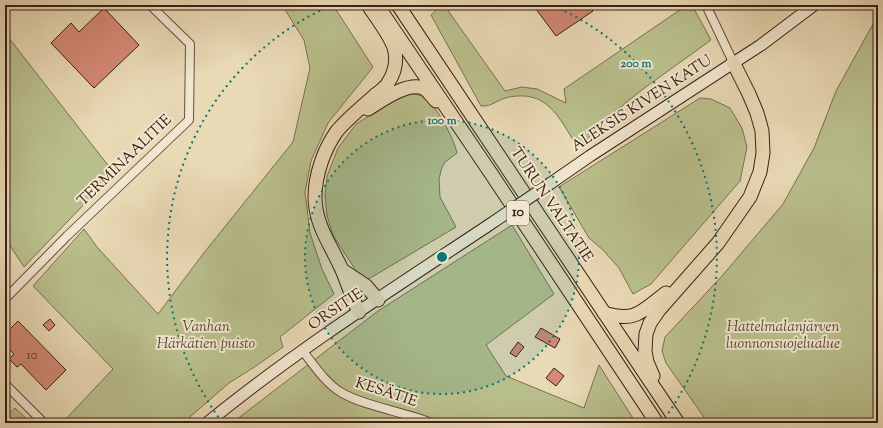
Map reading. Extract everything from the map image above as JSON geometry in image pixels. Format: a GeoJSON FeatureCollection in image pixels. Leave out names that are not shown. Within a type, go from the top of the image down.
{"type":"FeatureCollection","features":[{"type":"Feature","properties":{"kind":"highway"},"geometry":{"type":"LineString","coordinates":[[359,312],[342,270],[324,234],[316,208],[315,196],[318,174],[330,143],[347,120],[388,84],[396,68],[395,51],[386,32],[368,5]]}},
{"type":"Feature","properties":{"kind":"highway","name":"10"},"geometry":{"type":"LineString","coordinates":[[377,5],[657,423]]}},
{"type":"Feature","properties":{"kind":"highway","name":"TURUN VALTATIE"},"geometry":{"type":"LineString","coordinates":[[398,5],[675,418]]}},
{"type":"Feature","properties":{"kind":"highway"},"geometry":{"type":"LineString","coordinates":[[675,418],[647,362],[644,343],[646,334],[650,323],[658,310],[718,243],[731,225],[750,197],[760,172],[763,153],[762,131],[757,113],[733,62]]}},
{"type":"Feature","properties":{"kind":"highway"},"geometry":{"type":"LineString","coordinates":[[347,120],[407,88],[420,87],[426,90],[440,106],[492,175]]}},
{"type":"Feature","properties":{"kind":"highway"},"geometry":{"type":"LineString","coordinates":[[342,270],[366,286],[378,300]]}},
{"type":"Feature","properties":{"kind":"highway"},"geometry":{"type":"LineString","coordinates":[[604,312],[624,317],[639,313],[688,276]]}},
{"type":"Feature","properties":{"kind":"main road","name":"ALEKSIS KIVEN KATU"},"geometry":{"type":"LineString","coordinates":[[486,227],[733,62],[761,45],[814,5]]}},
{"type":"Feature","properties":{"kind":"main road","name":"ORSITIE"},"geometry":{"type":"LineString","coordinates":[[207,423],[270,373],[302,350],[486,227]]}},
{"type":"Feature","properties":{"kind":"street","name":"TERMINAALITIE"},"geometry":{"type":"LineString","coordinates":[[5,299],[67,236],[189,120],[190,44],[150,5]]}},
{"type":"Feature","properties":{"kind":"street"},"geometry":{"type":"LineString","coordinates":[[706,5],[733,62]]}},
{"type":"Feature","properties":{"kind":"street","name":"KESÄTIE"},"geometry":{"type":"LineString","coordinates":[[302,350],[326,380],[341,393],[358,400],[420,418],[432,423]]}},
{"type":"Feature","properties":{"kind":"street"},"geometry":{"type":"LineString","coordinates":[[5,384],[44,423]]}},
{"type":"Feature","properties":{"kind":"green space","name":"Vanhan Härkätien puisto"},"geometry":{"type":"Polygon","coordinates":[[[282,5],[333,5],[373,67],[328,123],[311,161],[305,192],[310,233],[322,269],[334,294],[280,337],[283,347],[229,383],[183,423],[62,423],[113,369],[33,286],[84,229],[97,247],[158,314],[203,254],[293,142],[310,68],[304,40],[282,5]]]}},
{"type":"Feature","properties":{"kind":"green space"},"geometry":{"type":"Polygon","coordinates":[[[441,5],[444,5],[505,91],[522,87],[537,89],[566,103],[564,89],[687,5],[692,5],[711,40],[643,89],[612,114],[582,144],[575,143],[563,123],[550,107],[533,97],[509,97],[485,106],[481,106],[431,15],[441,5]]]}},
{"type":"Feature","properties":{"kind":"green space","name":"Hattelmalanjärven luonnonsuojelualue"},"geometry":{"type":"Polygon","coordinates":[[[878,15],[878,423],[708,423],[666,363],[662,351],[665,337],[722,276],[783,204],[814,148],[836,91],[878,15]]]}},
{"type":"Feature","properties":{"kind":"green space"},"geometry":{"type":"Polygon","coordinates":[[[5,33],[114,173],[24,267],[5,238],[5,33]]]}},
{"type":"Feature","properties":{"kind":"green space"},"geometry":{"type":"Polygon","coordinates":[[[405,94],[419,95],[429,101],[444,122],[455,147],[457,153],[445,162],[439,179],[440,197],[456,227],[367,280],[360,277],[333,235],[327,216],[325,195],[327,176],[338,148],[356,124],[405,94]]]}},
{"type":"Feature","properties":{"kind":"green space"},"geometry":{"type":"Polygon","coordinates":[[[700,98],[711,99],[730,108],[742,128],[747,147],[740,181],[651,284],[633,294],[619,268],[603,250],[589,238],[559,187],[700,98]]]}},
{"type":"Feature","properties":{"kind":"green space"},"geometry":{"type":"Polygon","coordinates":[[[512,225],[554,294],[486,345],[506,376],[584,408],[599,365],[636,423],[232,423],[378,311],[512,225]]]}},
{"type":"Feature","properties":{"kind":"green space"},"geometry":{"type":"Polygon","coordinates":[[[15,408],[31,423],[5,423],[5,417],[15,408]]]}},
{"type":"Feature","properties":{"kind":"building"},"geometry":{"type":"Polygon","coordinates":[[[533,5],[589,5],[593,11],[556,36],[533,5]]]}},
{"type":"Feature","properties":{"kind":"building"},"geometry":{"type":"Polygon","coordinates":[[[104,8],[139,45],[94,88],[51,43],[71,23],[79,32],[104,8]]]}},
{"type":"Feature","properties":{"kind":"building"},"geometry":{"type":"Polygon","coordinates":[[[50,319],[55,325],[49,331],[43,325],[50,319]]]}},
{"type":"Feature","properties":{"kind":"building"},"geometry":{"type":"Polygon","coordinates":[[[18,321],[66,370],[46,390],[21,364],[17,367],[9,359],[14,354],[5,345],[5,334],[18,321]]]}},
{"type":"Feature","properties":{"kind":"building"},"geometry":{"type":"Polygon","coordinates":[[[541,328],[560,339],[555,348],[535,337],[541,328]]]}},
{"type":"Feature","properties":{"kind":"building"},"geometry":{"type":"Polygon","coordinates":[[[518,342],[524,347],[516,357],[510,353],[518,342]]]}},
{"type":"Feature","properties":{"kind":"building"},"geometry":{"type":"Polygon","coordinates":[[[554,368],[564,376],[556,386],[546,378],[554,368]]]}}]}
